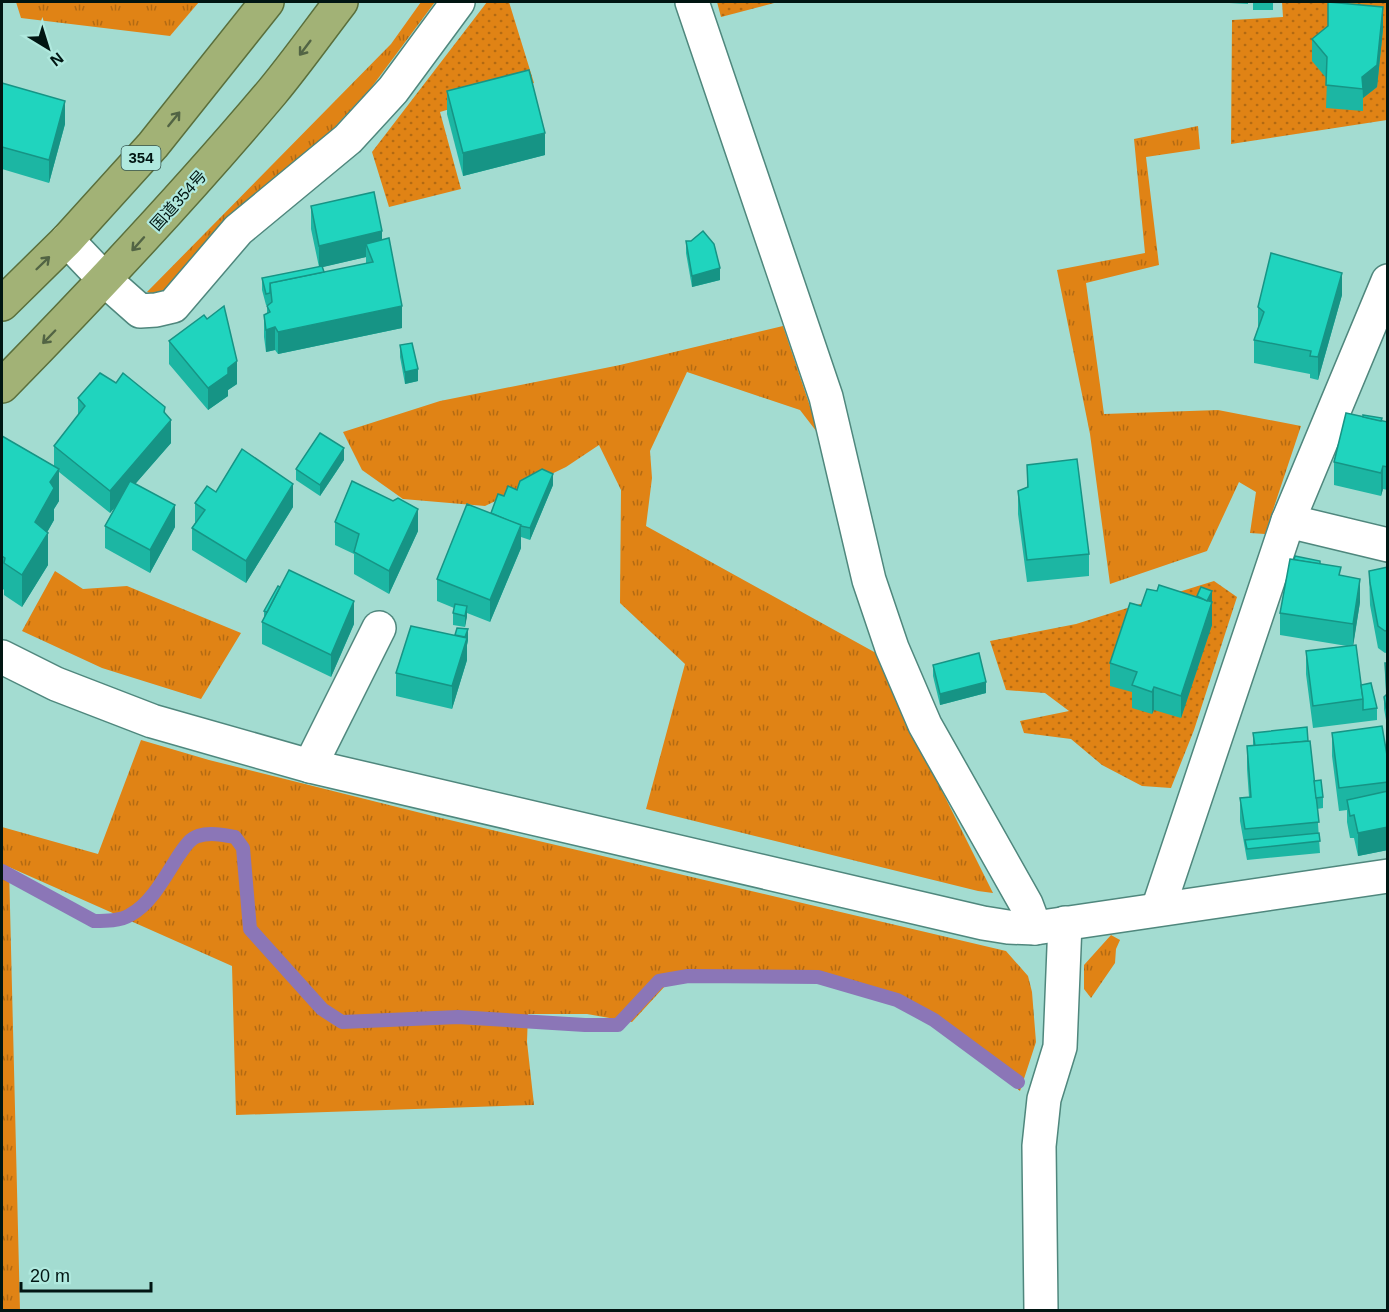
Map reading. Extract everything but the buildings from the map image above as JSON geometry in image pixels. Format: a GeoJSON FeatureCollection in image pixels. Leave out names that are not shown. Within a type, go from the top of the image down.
{"type":"FeatureCollection","features":[{"type":"Feature","properties":{"kind":"highway","name":"354"},"geometry":{"type":"LineString","coordinates":[[2,304],[67,240],[153,146],[267,2]]}},
{"type":"Feature","properties":{"kind":"highway","name":"国道354号"},"geometry":{"type":"LineString","coordinates":[[2,386],[105,280],[274,90],[340,2]]}},
{"type":"Feature","properties":{"kind":"street"},"geometry":{"type":"LineString","coordinates":[[67,240],[105,280],[140,311],[173,306],[238,230],[348,139],[393,90],[458,2]]}},
{"type":"Feature","properties":{"kind":"street"},"geometry":{"type":"LineString","coordinates":[[692,2],[826,398],[869,580],[892,648],[925,725],[1026,904],[1050,925],[1060,1047],[1044,1099],[1039,1146],[1041,1311]]}},
{"type":"Feature","properties":{"kind":"street"},"geometry":{"type":"LineString","coordinates":[[1158,909],[1288,521],[1388,281]]}},
{"type":"Feature","properties":{"kind":"street"},"geometry":{"type":"LineString","coordinates":[[1288,521],[1388,545]]}},
{"type":"Feature","properties":{"kind":"street"},"geometry":{"type":"LineString","coordinates":[[310,766],[379,628]]}},
{"type":"Feature","properties":{"kind":"street"},"geometry":{"type":"LineString","coordinates":[[2,657],[56,684],[152,721],[310,766],[879,900],[1008,927],[1050,925],[1388,876]]}},
{"type":"Feature","properties":{"kind":"green space"},"geometry":{"type":"Polygon","coordinates":[[[16,2],[199,2],[170,36],[21,18],[16,2]]]}},
{"type":"Feature","properties":{"kind":"green space"},"geometry":{"type":"Polygon","coordinates":[[[421,2],[435,2],[371,88],[331,131],[236,216],[163,291],[153,294],[147,292],[391,44],[421,2]]]}},
{"type":"Feature","properties":{"kind":"green space"},"geometry":{"type":"Polygon","coordinates":[[[487,2],[509,2],[534,83],[440,112],[461,189],[389,207],[372,152],[487,2]]]}},
{"type":"Feature","properties":{"kind":"green space"},"geometry":{"type":"Polygon","coordinates":[[[717,2],[778,2],[721,17],[717,2]]]}},
{"type":"Feature","properties":{"kind":"green space"},"geometry":{"type":"Polygon","coordinates":[[[1282,2],[1387,2],[1387,120],[1231,144],[1232,20],[1283,17],[1282,2]]]}},
{"type":"Feature","properties":{"kind":"green space"},"geometry":{"type":"Polygon","coordinates":[[[1198,126],[1200,149],[1146,157],[1159,265],[1086,283],[1104,414],[1218,410],[1301,426],[1265,534],[1250,533],[1256,492],[1239,482],[1207,551],[1110,584],[1090,434],[1057,270],[1145,253],[1134,139],[1198,126]]]}},
{"type":"Feature","properties":{"kind":"green space"},"geometry":{"type":"Polygon","coordinates":[[[783,326],[820,436],[800,410],[687,372],[650,451],[652,478],[646,526],[876,653],[993,893],[646,809],[685,664],[620,603],[621,490],[599,445],[566,467],[485,506],[403,499],[362,470],[343,432],[440,401],[620,365],[783,326]]]}},
{"type":"Feature","properties":{"kind":"green space"},"geometry":{"type":"Polygon","coordinates":[[[55,571],[83,589],[127,586],[241,633],[201,699],[102,668],[22,631],[55,571]]]}},
{"type":"Feature","properties":{"kind":"green space"},"geometry":{"type":"Polygon","coordinates":[[[1214,581],[1237,597],[1194,730],[1171,788],[1142,786],[1102,765],[1071,739],[1024,733],[1020,721],[1069,711],[1045,693],[1006,690],[990,641],[1076,624],[1214,581]]]}},
{"type":"Feature","properties":{"kind":"green space"},"geometry":{"type":"Polygon","coordinates":[[[141,740],[209,760],[437,817],[1006,951],[1028,976],[1032,992],[1036,1042],[1020,1091],[919,1011],[820,971],[678,972],[632,1022],[587,1014],[528,1014],[527,1042],[534,1105],[236,1115],[232,966],[9,867],[20,1310],[2,1310],[2,827],[98,854],[141,740]]]}},
{"type":"Feature","properties":{"kind":"green space"},"geometry":{"type":"Polygon","coordinates":[[[1111,935],[1120,940],[1116,949],[1115,963],[1091,998],[1084,989],[1084,965],[1111,935]]]}},
{"type":"Feature","properties":{"kind":"waterway"},"geometry":{"type":"LineString","coordinates":[[2,871],[94,921],[113,920],[130,915],[145,903],[192,839],[207,834],[235,837],[243,848],[250,929],[322,1009],[342,1022],[458,1017],[618,1025],[659,981],[688,976],[818,977],[897,1000],[934,1020],[1018,1082]]}}]}
